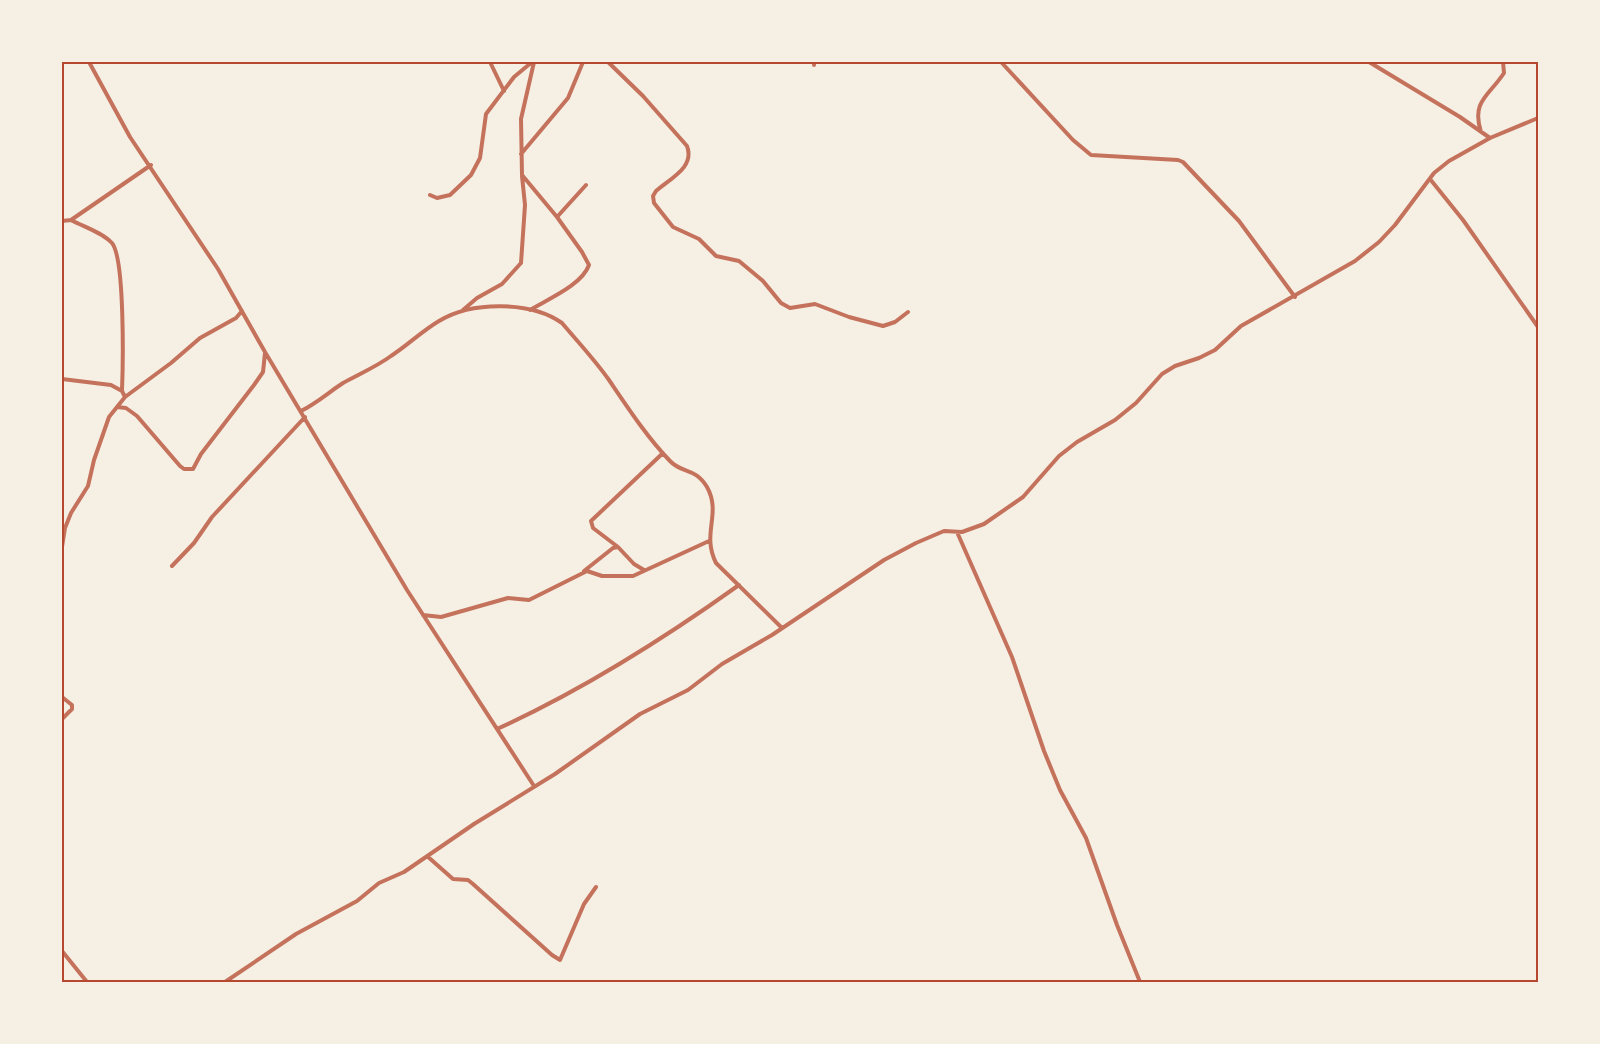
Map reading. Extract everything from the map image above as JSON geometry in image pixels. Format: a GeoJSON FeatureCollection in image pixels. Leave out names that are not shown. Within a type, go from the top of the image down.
{"type":"FeatureCollection","features":[{"type":"Feature","properties":{"kind":"street"},"geometry":{"type":"LineString","coordinates":[[89,62],[130,136],[218,270],[423,615],[534,786]]}},
{"type":"Feature","properties":{"kind":"street"},"geometry":{"type":"LineString","coordinates":[[490,62],[504,91]]}},
{"type":"Feature","properties":{"kind":"street"},"geometry":{"type":"LineString","coordinates":[[430,195],[436,198],[450,195],[471,175],[480,158],[484,119],[514,77],[533,62]]}},
{"type":"Feature","properties":{"kind":"street"},"geometry":{"type":"LineString","coordinates":[[462,312],[477,298],[502,284],[521,263],[525,205],[521,119],[533,62]]}},
{"type":"Feature","properties":{"kind":"street"},"geometry":{"type":"LineString","coordinates":[[521,154],[568,98],[583,62]]}},
{"type":"Feature","properties":{"kind":"street"},"geometry":{"type":"LineString","coordinates":[[608,62],[643,96],[687,146],[690,154],[688,163],[653,196],[654,203],[673,227],[699,239],[716,256],[739,261],[790,308],[815,304],[849,317],[883,326],[895,322],[908,312]]}},
{"type":"Feature","properties":{"kind":"street"},"geometry":{"type":"LineString","coordinates":[[1001,62],[1073,140],[1091,155],[1183,162],[1239,222],[1294,297]]}},
{"type":"Feature","properties":{"kind":"street"},"geometry":{"type":"LineString","coordinates":[[1369,62],[1461,117],[1490,138]]}},
{"type":"Feature","properties":{"kind":"street"},"geometry":{"type":"LineString","coordinates":[[1482,132],[1477,117],[1478,106],[1504,73],[1503,62]]}},
{"type":"Feature","properties":{"kind":"street"},"geometry":{"type":"LineString","coordinates":[[225,982],[296,934],[357,901],[378,884],[404,872],[596,746],[640,714],[688,690],[722,663],[782,628],[884,560],[944,531],[966,531],[984,524],[1023,497],[1059,456],[1077,441],[1115,420],[1136,404],[1162,374],[1175,366],[1215,350],[1241,326],[1355,261],[1379,242],[1395,225],[1430,178],[1449,161],[1490,138],[1539,118]]}},
{"type":"Feature","properties":{"kind":"street"},"geometry":{"type":"LineString","coordinates":[[62,221],[71,220],[151,165]]}},
{"type":"Feature","properties":{"kind":"street"},"geometry":{"type":"LineString","coordinates":[[522,175],[557,217],[589,265],[585,273],[567,289],[529,310]]}},
{"type":"Feature","properties":{"kind":"street"},"geometry":{"type":"LineString","coordinates":[[1430,178],[1463,220],[1539,327]]}},
{"type":"Feature","properties":{"kind":"street"},"geometry":{"type":"LineString","coordinates":[[557,217],[586,185]]}},
{"type":"Feature","properties":{"kind":"street"},"geometry":{"type":"LineString","coordinates":[[71,220],[103,236],[112,244],[117,253],[122,309],[122,391],[125,397]]}},
{"type":"Feature","properties":{"kind":"street"},"geometry":{"type":"LineString","coordinates":[[301,411],[315,404],[344,382],[381,363],[439,321],[462,312],[494,306],[529,310],[553,317],[562,323],[607,378],[663,453],[674,465],[696,473],[707,488],[713,506],[709,541],[716,563],[782,628]]}},
{"type":"Feature","properties":{"kind":"street"},"geometry":{"type":"LineString","coordinates":[[62,547],[65,528],[77,501],[88,486],[94,460],[109,417],[125,397],[200,338],[236,318],[242,311]]}},
{"type":"Feature","properties":{"kind":"street"},"geometry":{"type":"LineString","coordinates":[[1533,320],[1539,315]]}},
{"type":"Feature","properties":{"kind":"street"},"geometry":{"type":"LineString","coordinates":[[117,407],[126,408],[137,416],[180,466],[184,469],[193,469],[207,446],[263,372],[265,352]]}},
{"type":"Feature","properties":{"kind":"street"},"geometry":{"type":"LineString","coordinates":[[62,379],[111,385],[122,391]]}},
{"type":"Feature","properties":{"kind":"street"},"geometry":{"type":"LineString","coordinates":[[172,566],[194,543],[212,517],[305,417]]}},
{"type":"Feature","properties":{"kind":"street"},"geometry":{"type":"LineString","coordinates":[[644,570],[593,528],[591,521],[663,453]]}},
{"type":"Feature","properties":{"kind":"street"},"geometry":{"type":"LineString","coordinates":[[957,532],[1012,657],[1044,751],[1060,790],[1086,838],[1117,926],[1140,982]]}},
{"type":"Feature","properties":{"kind":"street"},"geometry":{"type":"LineString","coordinates":[[584,572],[602,576],[633,576],[709,541]]}},
{"type":"Feature","properties":{"kind":"street"},"geometry":{"type":"LineString","coordinates":[[423,615],[441,617],[508,598],[529,600],[584,572],[613,548],[618,547]]}},
{"type":"Feature","properties":{"kind":"street"},"geometry":{"type":"LineString","coordinates":[[497,729],[531,714],[620,665],[739,585]]}},
{"type":"Feature","properties":{"kind":"street"},"geometry":{"type":"LineString","coordinates":[[62,697],[72,705],[72,709],[62,719]]}},
{"type":"Feature","properties":{"kind":"street"},"geometry":{"type":"LineString","coordinates":[[427,856],[453,879],[468,880],[474,884],[560,960],[576,920],[596,887]]}},
{"type":"Feature","properties":{"kind":"street"},"geometry":{"type":"LineString","coordinates":[[62,951],[87,982]]}}]}
